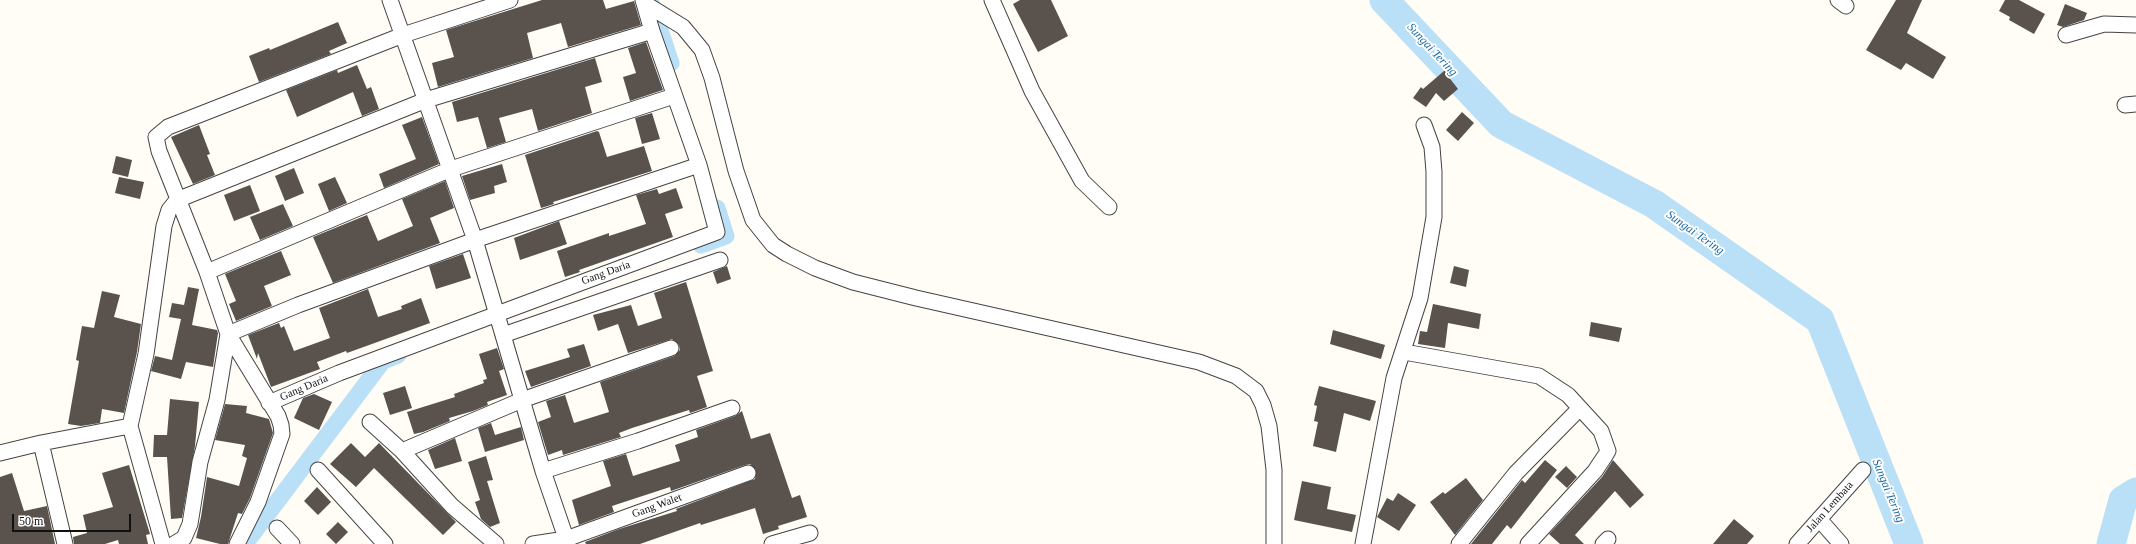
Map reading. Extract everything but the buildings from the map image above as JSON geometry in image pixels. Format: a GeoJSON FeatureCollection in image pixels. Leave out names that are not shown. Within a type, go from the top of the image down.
{"type":"FeatureCollection","features":[{"type":"Feature","properties":{"kind":"street"},"geometry":{"type":"LineString","coordinates":[[390,0],[475,240],[543,471],[567,541]]}},
{"type":"Feature","properties":{"kind":"street"},"geometry":{"type":"LineString","coordinates":[[237,544],[258,502],[282,434],[278,416],[228,334],[207,272],[156,142],[156,137],[161,131],[403,35],[510,0]]}},
{"type":"Feature","properties":{"kind":"street"},"geometry":{"type":"LineString","coordinates":[[992,0],[1032,91],[1078,174],[1082,181],[1109,207]]}},
{"type":"Feature","properties":{"kind":"street"},"geometry":{"type":"LineString","coordinates":[[646,3],[683,27],[702,50],[712,78],[736,171],[753,220],[774,245],[815,268],[853,282],[916,298],[1200,362],[1236,376],[1256,391],[1263,405],[1269,426],[1274,470],[1274,544]]}},
{"type":"Feature","properties":{"kind":"street","name":"Gang Daria"},"geometry":{"type":"LineString","coordinates":[[269,403],[339,373],[717,232],[699,165],[652,31],[646,3]]}},
{"type":"Feature","properties":{"kind":"street"},"geometry":{"type":"LineString","coordinates":[[2066,35],[2104,24],[2136,25]]}},
{"type":"Feature","properties":{"kind":"street"},"geometry":{"type":"LineString","coordinates":[[163,544],[130,426],[147,348],[164,226],[169,210],[178,200],[426,100],[652,31]]}},
{"type":"Feature","properties":{"kind":"street"},"geometry":{"type":"LineString","coordinates":[[207,272],[451,169],[674,96]]}},
{"type":"Feature","properties":{"kind":"street"},"geometry":{"type":"LineString","coordinates":[[1363,544],[1394,378],[1404,352],[1420,298],[1434,217],[1434,172],[1432,147],[1424,125]]}},
{"type":"Feature","properties":{"kind":"street"},"geometry":{"type":"LineString","coordinates":[[228,334],[298,305],[475,240],[699,165]]}},
{"type":"Feature","properties":{"kind":"street"},"geometry":{"type":"LineString","coordinates":[[502,333],[720,260]]}},
{"type":"Feature","properties":{"kind":"street"},"geometry":{"type":"LineString","coordinates":[[174,544],[184,538],[190,524],[199,469],[217,400],[228,334]]}},
{"type":"Feature","properties":{"kind":"street"},"geometry":{"type":"LineString","coordinates":[[402,451],[522,400],[671,348]]}},
{"type":"Feature","properties":{"kind":"street"},"geometry":{"type":"LineString","coordinates":[[1404,352],[1539,376],[1568,395],[1601,431],[1608,451],[1595,471],[1528,544]]}},
{"type":"Feature","properties":{"kind":"street"},"geometry":{"type":"LineString","coordinates":[[543,471],[638,441],[732,408]]}},
{"type":"Feature","properties":{"kind":"street"},"geometry":{"type":"LineString","coordinates":[[1459,544],[1516,473],[1580,408]]}},
{"type":"Feature","properties":{"kind":"street"},"geometry":{"type":"LineString","coordinates":[[370,422],[402,451],[452,506],[496,544]]}},
{"type":"Feature","properties":{"kind":"street"},"geometry":{"type":"LineString","coordinates":[[0,453],[41,443],[130,426]]}},
{"type":"Feature","properties":{"kind":"street"},"geometry":{"type":"LineString","coordinates":[[41,443],[65,544]]}},
{"type":"Feature","properties":{"kind":"street"},"geometry":{"type":"LineString","coordinates":[[318,470],[385,544]]}},
{"type":"Feature","properties":{"kind":"street","name":"Jalan Lembata"},"geometry":{"type":"LineString","coordinates":[[1797,544],[1863,470]]}},
{"type":"Feature","properties":{"kind":"street","name":"Gang Walet"},"geometry":{"type":"LineString","coordinates":[[533,544],[567,541],[748,473]]}},
{"type":"Feature","properties":{"kind":"street"},"geometry":{"type":"LineString","coordinates":[[1819,519],[1841,544]]}},
{"type":"Feature","properties":{"kind":"street"},"geometry":{"type":"LineString","coordinates":[[277,528],[292,544]]}},
{"type":"Feature","properties":{"kind":"street"},"geometry":{"type":"LineString","coordinates":[[772,544],[810,533]]}},
{"type":"Feature","properties":{"kind":"waterway"},"geometry":{"type":"LineString","coordinates":[[650,0],[671,63]]}},
{"type":"Feature","properties":{"kind":"waterway","name":"Sungai Tering"},"geometry":{"type":"LineString","coordinates":[[1384,0],[1501,124],[1654,204],[1820,320],[1909,544]]}},
{"type":"Feature","properties":{"kind":"waterway"},"geometry":{"type":"LineString","coordinates":[[701,245],[726,236],[717,208]]}},
{"type":"Feature","properties":{"kind":"waterway"},"geometry":{"type":"LineString","coordinates":[[245,544],[383,361],[398,355]]}},
{"type":"Feature","properties":{"kind":"waterway","name":"Sungai Tering"},"geometry":{"type":"LineString","coordinates":[[2111,544],[2123,500],[2136,492]]}}]}
